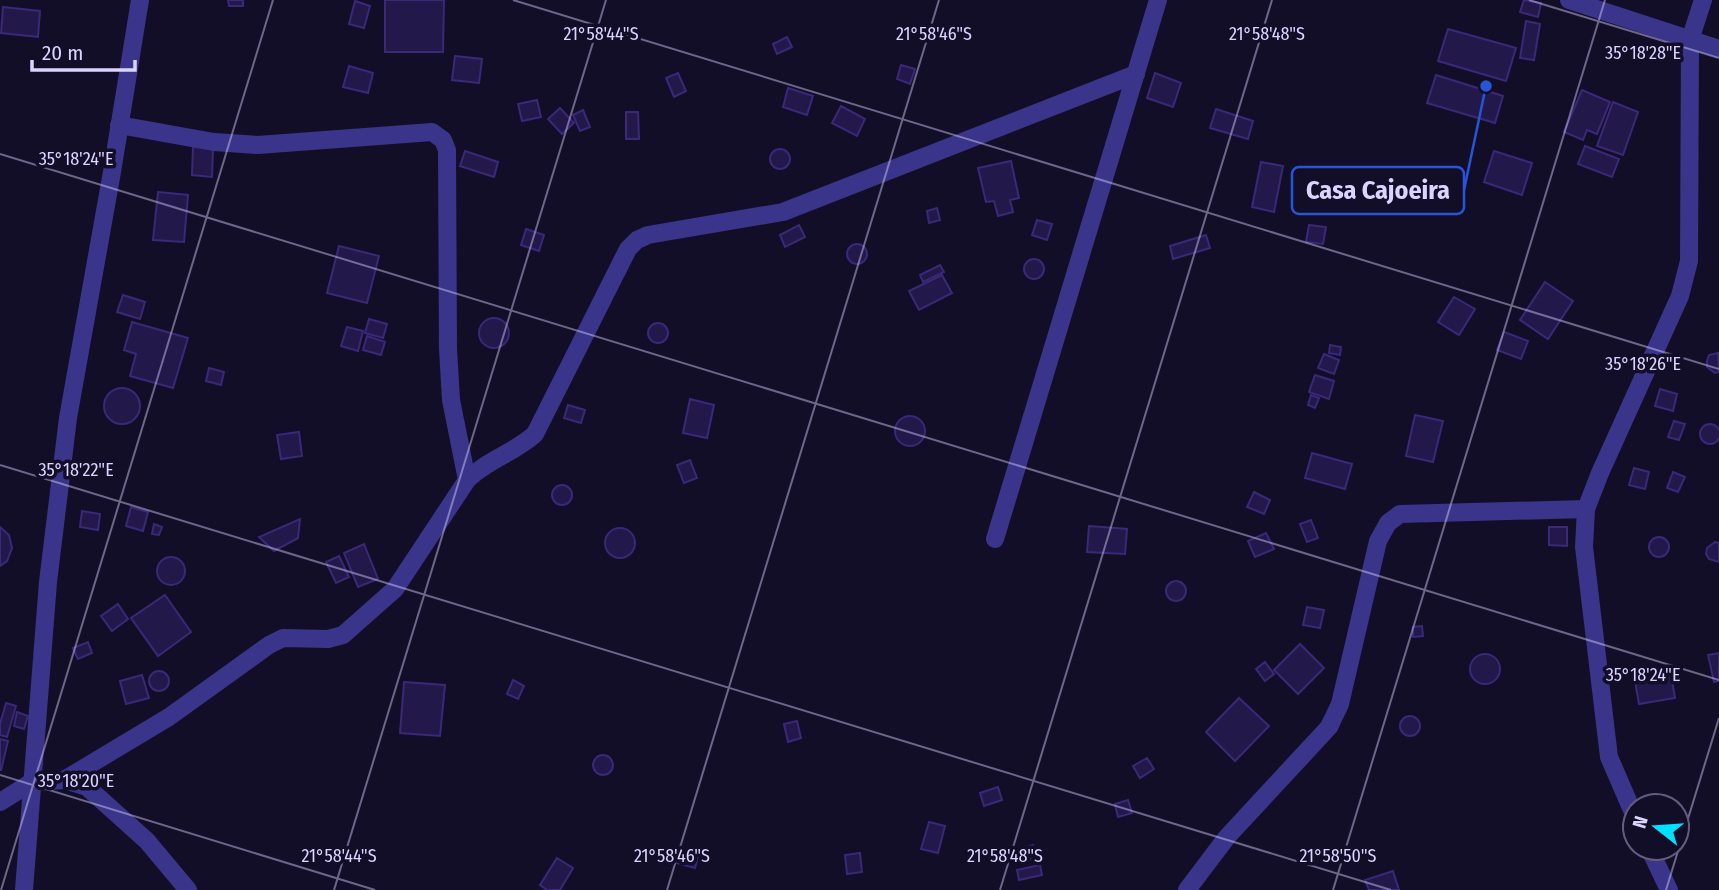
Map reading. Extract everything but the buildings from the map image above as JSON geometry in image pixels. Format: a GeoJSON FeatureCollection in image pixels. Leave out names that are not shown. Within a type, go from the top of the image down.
{"type":"FeatureCollection","features":[{"type":"Feature","properties":{"kind":"street"},"geometry":{"type":"LineString","coordinates":[[24,890],[48,582],[68,418],[139,0]]}},
{"type":"Feature","properties":{"kind":"street"},"geometry":{"type":"LineString","coordinates":[[995,539],[1158,0]]}},
{"type":"Feature","properties":{"kind":"street"},"geometry":{"type":"LineString","coordinates":[[1569,0],[1719,49]]}},
{"type":"Feature","properties":{"kind":"street"},"geometry":{"type":"LineString","coordinates":[[1624,792],[1609,757],[1584,547],[1586,509],[1679,296],[1689,261],[1690,40],[1703,0]]}},
{"type":"Feature","properties":{"kind":"street"},"geometry":{"type":"LineString","coordinates":[[64,780],[169,717],[269,645],[283,638],[328,639],[343,635],[396,589],[467,480],[481,466],[522,446],[535,434],[628,249],[637,240],[648,235],[783,212],[1136,74]]}},
{"type":"Feature","properties":{"kind":"street"},"geometry":{"type":"LineString","coordinates":[[119,125],[214,142],[258,145],[432,132],[443,140],[447,149],[448,349],[451,400],[467,480]]}},
{"type":"Feature","properties":{"kind":"street"},"geometry":{"type":"LineString","coordinates":[[1187,890],[1227,837],[1329,727],[1340,704],[1378,541],[1388,523],[1400,514],[1586,509]]}},
{"type":"Feature","properties":{"kind":"street"},"geometry":{"type":"LineString","coordinates":[[0,802],[32,782],[64,780],[87,787],[147,841],[187,890]]}},
{"type":"Feature","properties":{"kind":"street"},"geometry":{"type":"LineString","coordinates":[[1656,862],[1669,890]]}},
{"type":"Feature","properties":{"kind":"place","name":"Casa Cajoeira"},"geometry":{"type":"Point","coordinates":[1486,86]}}]}
